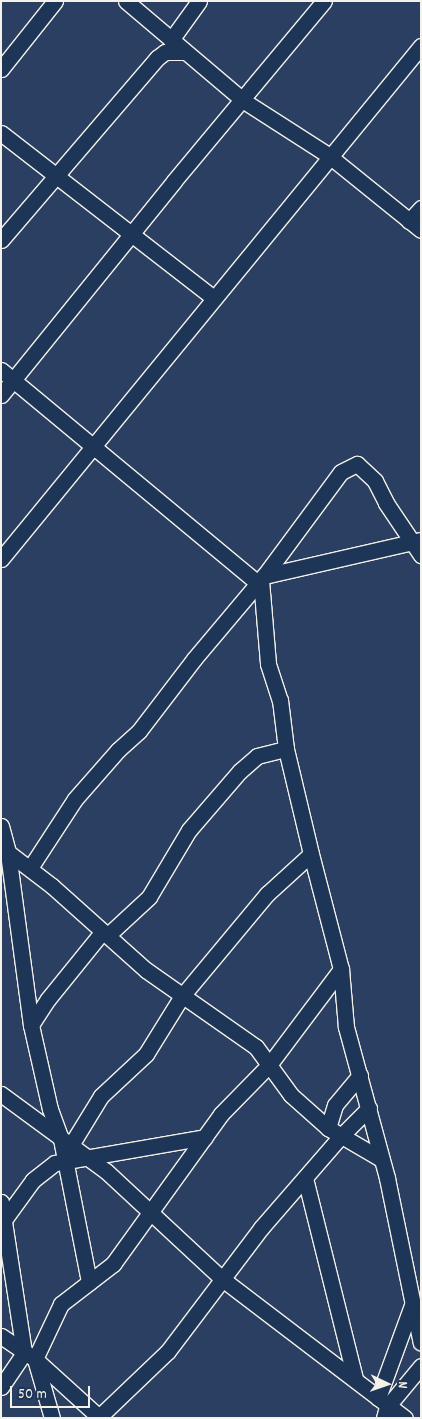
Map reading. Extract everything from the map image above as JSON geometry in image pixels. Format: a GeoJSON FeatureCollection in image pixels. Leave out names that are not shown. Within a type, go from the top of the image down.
{"type":"FeatureCollection","features":[{"type":"Feature","properties":{"kind":"street"},"geometry":{"type":"LineString","coordinates":[[1,69],[55,1]]}},
{"type":"Feature","properties":{"kind":"street"},"geometry":{"type":"LineString","coordinates":[[126,1],[244,100],[328,155],[415,226],[421,208]]}},
{"type":"Feature","properties":{"kind":"street"},"geometry":{"type":"LineString","coordinates":[[171,40],[199,1]]}},
{"type":"Feature","properties":{"kind":"street"},"geometry":{"type":"LineString","coordinates":[[1,395],[324,1]]}},
{"type":"Feature","properties":{"kind":"street"},"geometry":{"type":"LineString","coordinates":[[157,28],[157,58]]}},
{"type":"Feature","properties":{"kind":"street"},"geometry":{"type":"LineString","coordinates":[[1,559],[94,447],[328,155],[421,46]]}},
{"type":"Feature","properties":{"kind":"street"},"geometry":{"type":"LineString","coordinates":[[1,240],[157,58],[165,52],[185,52]]}},
{"type":"Feature","properties":{"kind":"street"},"geometry":{"type":"LineString","coordinates":[[1,133],[131,236],[214,298]]}},
{"type":"Feature","properties":{"kind":"street"},"geometry":{"type":"LineString","coordinates":[[1,370],[261,580],[266,655],[280,700],[286,749],[310,854],[341,968],[346,1027],[369,1108],[421,1343]]}},
{"type":"Feature","properties":{"kind":"street"},"geometry":{"type":"LineString","coordinates":[[30,868],[75,800],[118,750],[139,731],[194,659],[261,580],[341,472],[357,464],[375,481],[416,541],[421,555]]}},
{"type":"Feature","properties":{"kind":"street"},"geometry":{"type":"LineString","coordinates":[[261,580],[416,541]]}},
{"type":"Feature","properties":{"kind":"street"},"geometry":{"type":"LineString","coordinates":[[31,1025],[38,1012],[105,933],[149,897],[189,830],[240,771],[257,756],[286,749]]}},
{"type":"Feature","properties":{"kind":"street"},"geometry":{"type":"LineString","coordinates":[[1,826],[31,1025],[50,1109],[66,1142],[65,1160],[89,1282]]}},
{"type":"Feature","properties":{"kind":"street"},"geometry":{"type":"LineString","coordinates":[[5,850],[30,868],[146,970],[256,1047],[291,1094],[334,1132],[381,1159]]}},
{"type":"Feature","properties":{"kind":"street"},"geometry":{"type":"LineString","coordinates":[[66,1142],[101,1096],[146,1054],[182,996],[267,894],[310,854]]}},
{"type":"Feature","properties":{"kind":"street"},"geometry":{"type":"LineString","coordinates":[[1,1386],[29,1356],[60,1304],[114,1264],[205,1137],[233,1101],[269,1065],[341,968]]}},
{"type":"Feature","properties":{"kind":"street"},"geometry":{"type":"LineString","coordinates":[[334,1132],[335,1105],[360,1075]]}},
{"type":"Feature","properties":{"kind":"street"},"geometry":{"type":"LineString","coordinates":[[1,1094],[90,1159],[152,1213],[221,1278],[355,1378],[383,1408],[405,1418]]}},
{"type":"Feature","properties":{"kind":"street"},"geometry":{"type":"LineString","coordinates":[[1,1336],[29,1356],[100,1417],[168,1352],[221,1278],[305,1178],[334,1132],[369,1108]]}},
{"type":"Feature","properties":{"kind":"street"},"geometry":{"type":"LineString","coordinates":[[2,1222],[33,1180],[55,1163],[65,1160],[90,1159],[205,1137]]}},
{"type":"Feature","properties":{"kind":"street"},"geometry":{"type":"LineString","coordinates":[[305,1178],[355,1378]]}},
{"type":"Feature","properties":{"kind":"street"},"geometry":{"type":"LineString","coordinates":[[1,1202],[2,1222],[29,1356],[52,1418]]}},
{"type":"Feature","properties":{"kind":"street"},"geometry":{"type":"LineString","coordinates":[[383,1408],[412,1305]]}},
{"type":"Feature","properties":{"kind":"street"},"geometry":{"type":"LineString","coordinates":[[383,1408],[421,1366]]}}]}
